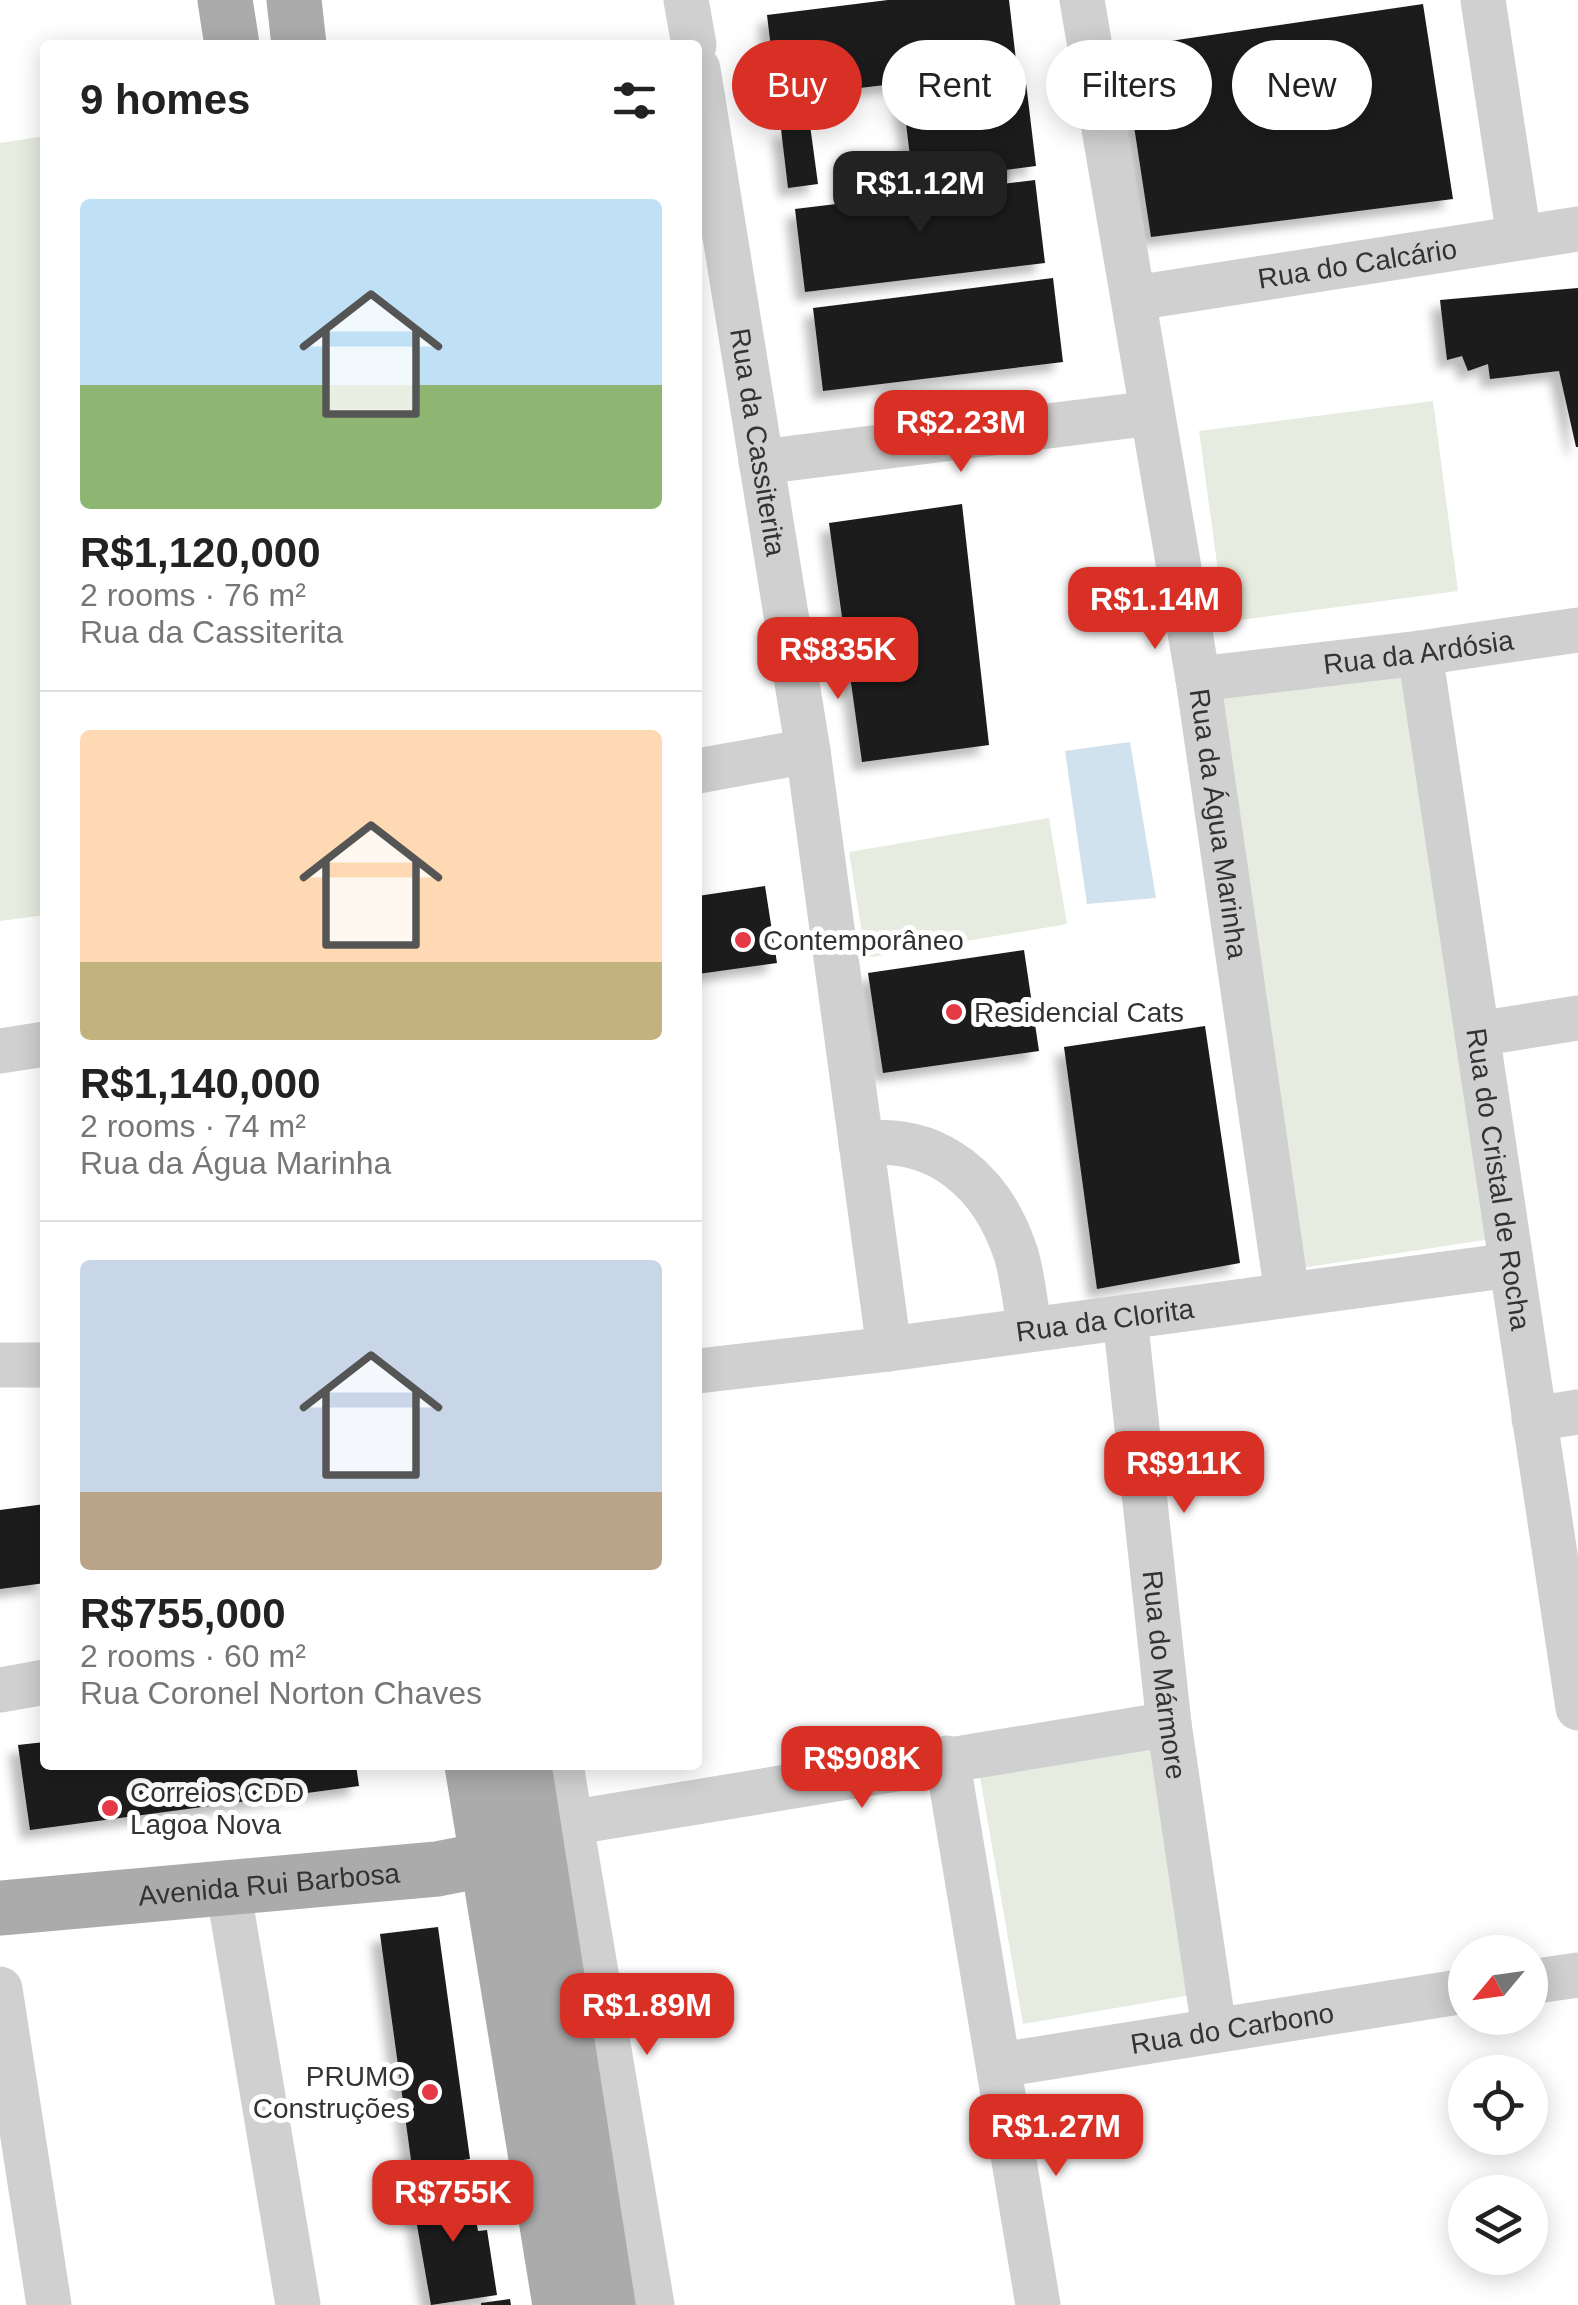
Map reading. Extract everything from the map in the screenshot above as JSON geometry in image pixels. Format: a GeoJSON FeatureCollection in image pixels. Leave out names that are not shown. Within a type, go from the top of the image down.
{"type":"FeatureCollection","features":[{"type":"Feature","properties":{"kind":"main road"},"geometry":{"type":"LineString","coordinates":[[225,0],[231,40]]}},
{"type":"Feature","properties":{"kind":"main road"},"geometry":{"type":"LineString","coordinates":[[294,0],[298,40]]}},
{"type":"Feature","properties":{"kind":"main road"},"geometry":{"type":"LineString","coordinates":[[476,1770],[530,1841],[608,2305]]}},
{"type":"Feature","properties":{"kind":"main road"},"geometry":{"type":"LineString","coordinates":[[524,1770],[560,2305]]}},
{"type":"Feature","properties":{"kind":"main road","name":"Avenida Rui Barbosa"},"geometry":{"type":"LineString","coordinates":[[0,1908],[437,1868],[530,1841]]}},
{"type":"Feature","properties":{"kind":"street"},"geometry":{"type":"LineString","coordinates":[[686,0],[693,40]]}},
{"type":"Feature","properties":{"kind":"street","name":"Rua da Água Marinha"},"geometry":{"type":"LineString","coordinates":[[1082,0],[1198,679],[1287,1294]]}},
{"type":"Feature","properties":{"kind":"street"},"geometry":{"type":"LineString","coordinates":[[1483,0],[1520,237]]}},
{"type":"Feature","properties":{"kind":"street","name":"Rua da Cassiterita"},"geometry":{"type":"LineString","coordinates":[[702,94],[808,751],[890,1349]]}},
{"type":"Feature","properties":{"kind":"street","name":"Rua do Calcário"},"geometry":{"type":"LineString","coordinates":[[1135,298],[1578,229]]}},
{"type":"Feature","properties":{"kind":"street"},"geometry":{"type":"LineString","coordinates":[[760,462],[1152,414]]}},
{"type":"Feature","properties":{"kind":"street","name":"Rua da Ardósia"},"geometry":{"type":"LineString","coordinates":[[1198,679],[1578,630]]}},
{"type":"Feature","properties":{"kind":"street","name":"Rua do Cristal de Rocha"},"geometry":{"type":"LineString","coordinates":[[1420,653],[1511,1265],[1556,1416],[1578,1708]]}},
{"type":"Feature","properties":{"kind":"street"},"geometry":{"type":"LineString","coordinates":[[702,770],[808,751]]}},
{"type":"Feature","properties":{"kind":"street"},"geometry":{"type":"LineString","coordinates":[[1477,1034],[1578,1018]]}},
{"type":"Feature","properties":{"kind":"street"},"geometry":{"type":"LineString","coordinates":[[0,1051],[40,1045]]}},
{"type":"Feature","properties":{"kind":"street"},"geometry":{"type":"LineString","coordinates":[[862,1144],[890,1140],[920,1146],[952,1162],[980,1186],[1002,1220],[1016,1255],[1030,1329]]}},
{"type":"Feature","properties":{"kind":"street","name":"Rua da Clorita"},"geometry":{"type":"LineString","coordinates":[[702,1370],[890,1349],[1511,1265]]}},
{"type":"Feature","properties":{"kind":"street","name":"Rua do Mármore"},"geometry":{"type":"LineString","coordinates":[[1124,1317],[1169,1724],[1214,2029]]}},
{"type":"Feature","properties":{"kind":"street"},"geometry":{"type":"LineString","coordinates":[[0,1365],[40,1365]]}},
{"type":"Feature","properties":{"kind":"street"},"geometry":{"type":"LineString","coordinates":[[0,1690],[40,1683]]}},
{"type":"Feature","properties":{"kind":"street"},"geometry":{"type":"LineString","coordinates":[[530,1841],[947,1758],[1169,1724]]}},
{"type":"Feature","properties":{"kind":"street"},"geometry":{"type":"LineString","coordinates":[[947,1758],[1038,2305]]}},
{"type":"Feature","properties":{"kind":"street"},"geometry":{"type":"LineString","coordinates":[[559,1770],[530,1841],[652,2305]]}},
{"type":"Feature","properties":{"kind":"street"},"geometry":{"type":"LineString","coordinates":[[228,1888],[298,2305]]}},
{"type":"Feature","properties":{"kind":"street"},"geometry":{"type":"LineString","coordinates":[[1548,1980],[1578,1976]]}},
{"type":"Feature","properties":{"kind":"street"},"geometry":{"type":"LineString","coordinates":[[0,1990],[49,2305]]}},
{"type":"Feature","properties":{"kind":"street","name":"Rua do Carbono"},"geometry":{"type":"LineString","coordinates":[[1000,2065],[1448,1993]]}},
{"type":"Feature","properties":{"kind":"shaded area"},"geometry":{"type":"Polygon","coordinates":[[[40,137],[40,916],[0,921],[0,143],[40,137]]]}},
{"type":"Feature","properties":{"kind":"shaded area"},"geometry":{"type":"Polygon","coordinates":[[[1433,401],[1458,591],[1225,622],[1199,431],[1433,401]]]}},
{"type":"Feature","properties":{"kind":"shaded area"},"geometry":{"type":"Polygon","coordinates":[[[1409,668],[1491,1239],[1301,1268],[1220,694],[1409,668]]]}},
{"type":"Feature","properties":{"kind":"shaded area"},"geometry":{"type":"Polygon","coordinates":[[[1049,818],[1067,924],[866,958],[849,852],[1049,818]]]}},
{"type":"Feature","properties":{"kind":"shaded area"},"geometry":{"type":"Polygon","coordinates":[[[1155,1747],[1197,1994],[1023,2024],[980,1777],[1155,1747]]]}},
{"type":"Feature","properties":{"kind":"water"},"geometry":{"type":"Polygon","coordinates":[[[1130,742],[1156,898],[1087,904],[1065,751],[1130,742]]]}},
{"type":"Feature","properties":{"kind":"building"},"geometry":{"type":"Polygon","coordinates":[[[888,0],[1009,0],[1014,40],[882,40],[882,85],[862,88],[862,40],[770,40],[767,15],[888,0]]]}},
{"type":"Feature","properties":{"kind":"building"},"geometry":{"type":"Polygon","coordinates":[[[1423,4],[1453,199],[1151,237],[1135,130],[1212,130],[1212,40],[1177,40],[1423,4]]]}},
{"type":"Feature","properties":{"kind":"building"},"geometry":{"type":"Polygon","coordinates":[[[1026,83],[1036,166],[913,182],[907,130],[1026,130],[1026,83]]]}},
{"type":"Feature","properties":{"kind":"building"},"geometry":{"type":"Polygon","coordinates":[[[781,130],[811,130],[818,184],[788,188],[781,130]]]}},
{"type":"Feature","properties":{"kind":"building"},"geometry":{"type":"Polygon","coordinates":[[[1035,180],[1045,263],[805,292],[795,209],[1035,180]]]}},
{"type":"Feature","properties":{"kind":"building"},"geometry":{"type":"Polygon","coordinates":[[[1053,278],[1063,362],[823,391],[813,308],[1053,278]]]}},
{"type":"Feature","properties":{"kind":"building"},"geometry":{"type":"Polygon","coordinates":[[[1578,288],[1576,447],[1559,371],[1490,379],[1488,364],[1468,371],[1462,356],[1447,360],[1440,300],[1578,288]]]}},
{"type":"Feature","properties":{"kind":"building"},"geometry":{"type":"Polygon","coordinates":[[[962,504],[989,745],[862,762],[829,523],[962,504]]]}},
{"type":"Feature","properties":{"kind":"building"},"geometry":{"type":"Polygon","coordinates":[[[765,886],[777,963],[702,973],[702,895],[765,886]]]}},
{"type":"Feature","properties":{"kind":"building","name":"Residencial Cats"},"geometry":{"type":"Polygon","coordinates":[[[1024,950],[1039,1051],[883,1073],[868,973],[1024,950]]]}},
{"type":"Feature","properties":{"kind":"building"},"geometry":{"type":"Polygon","coordinates":[[[1205,1026],[1240,1263],[1097,1289],[1064,1047],[1205,1026]]]}},
{"type":"Feature","properties":{"kind":"building"},"geometry":{"type":"Polygon","coordinates":[[[40,1505],[40,1584],[0,1589],[0,1510],[40,1505]]]}},
{"type":"Feature","properties":{"kind":"building","name":"Correios CDD Lagoa Nova"},"geometry":{"type":"Polygon","coordinates":[[[40,1743],[40,1770],[357,1770],[359,1786],[30,1830],[18,1745],[40,1743]]]}},
{"type":"Feature","properties":{"kind":"building"},"geometry":{"type":"Polygon","coordinates":[[[438,1927],[470,2159],[412,2167],[380,1934],[438,1927]]]}},
{"type":"Feature","properties":{"kind":"building"},"geometry":{"type":"Polygon","coordinates":[[[469,2182],[478,2231],[487,2230],[497,2295],[431,2305],[411,2191],[469,2182]]]}},
{"type":"Feature","properties":{"kind":"building"},"geometry":{"type":"Polygon","coordinates":[[[510,2299],[511,2305],[481,2305],[481,2303],[510,2299]]]}},
{"type":"Feature","properties":{"kind":"place","name":"Contemporâneo"},"geometry":{"type":"Point","coordinates":[743,940]}},
{"type":"Feature","properties":{"kind":"place","name":"Residencial Cats"},"geometry":{"type":"Point","coordinates":[954,1012]}},
{"type":"Feature","properties":{"kind":"place","name":"Correios CDD Lagoa Nova"},"geometry":{"type":"Point","coordinates":[110,1808]}},
{"type":"Feature","properties":{"kind":"place","name":"PRUMO Construções"},"geometry":{"type":"Point","coordinates":[430,2092]}}]}
